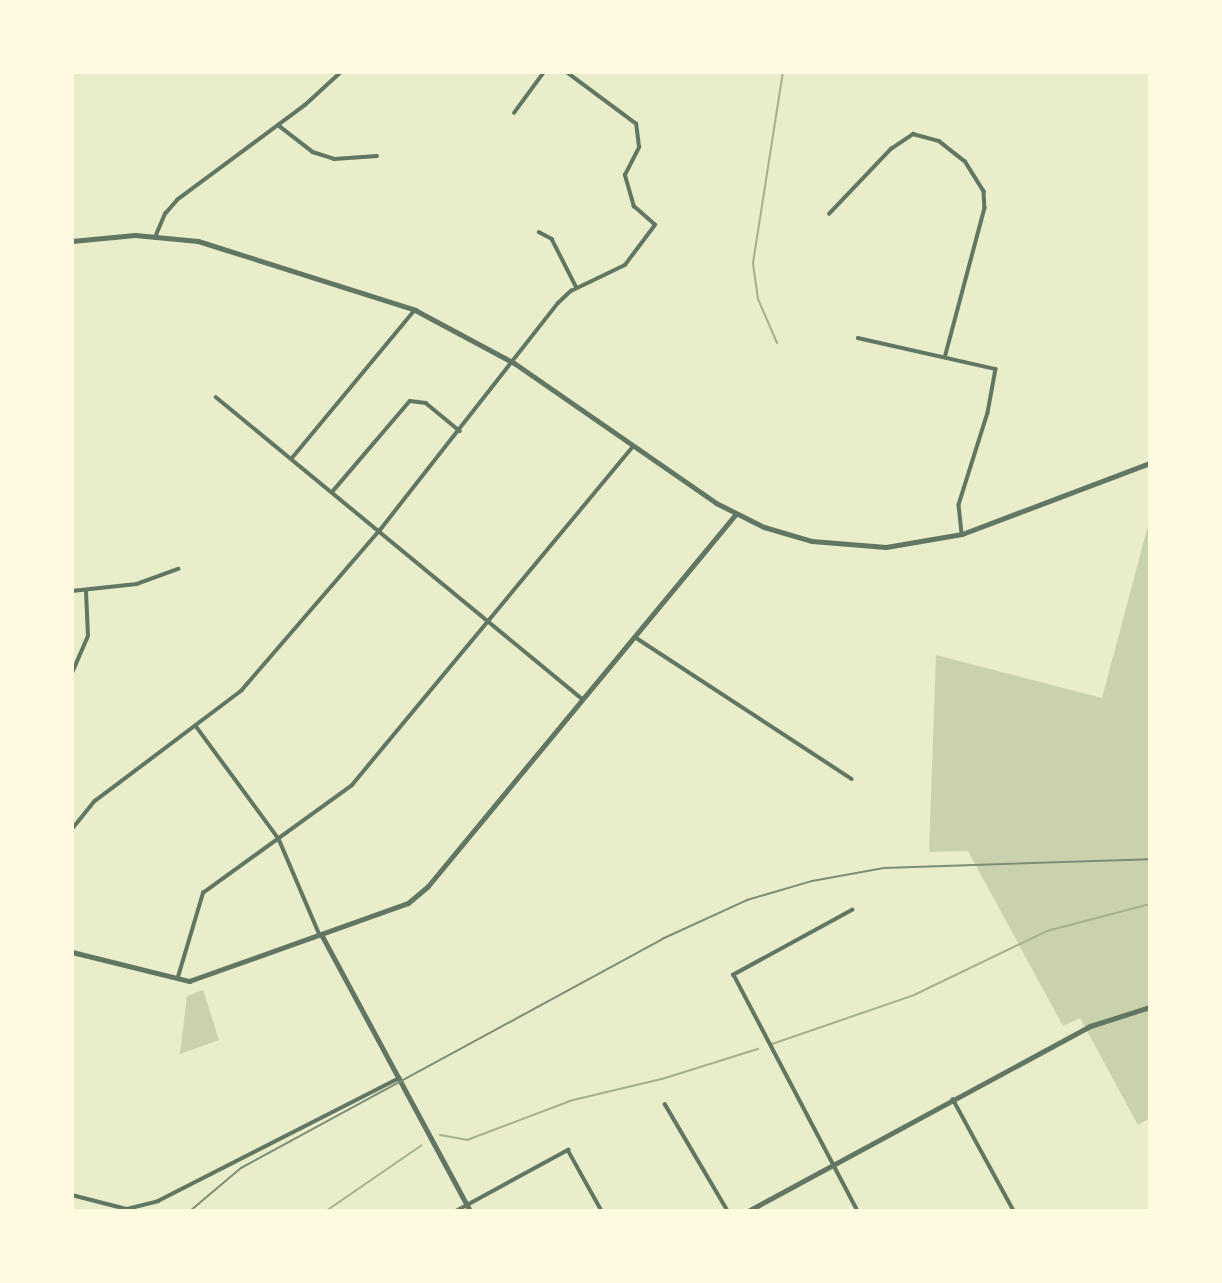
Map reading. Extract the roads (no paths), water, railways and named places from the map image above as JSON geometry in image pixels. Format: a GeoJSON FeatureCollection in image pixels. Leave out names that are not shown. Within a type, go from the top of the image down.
{"type":"FeatureCollection","features":[{"type":"Feature","properties":{"kind":"street"},"geometry":{"type":"LineString","coordinates":[[156,235],[164,214],[177,200],[278,125],[341,72]]}},
{"type":"Feature","properties":{"kind":"street"},"geometry":{"type":"LineString","coordinates":[[514,113],[544,72]]}},
{"type":"Feature","properties":{"kind":"street"},"geometry":{"type":"LineString","coordinates":[[72,829],[95,801],[196,726],[256,676],[380,530],[514,363],[558,303],[577,288],[625,265],[655,225],[634,206],[625,175],[639,147],[636,124],[566,72]]}},
{"type":"Feature","properties":{"kind":"street"},"geometry":{"type":"LineString","coordinates":[[278,125],[313,152],[334,159],[377,156]]}},
{"type":"Feature","properties":{"kind":"street"},"geometry":{"type":"LineString","coordinates":[[829,214],[891,149],[913,134],[939,141],[965,162],[984,191],[985,208],[946,355]]}},
{"type":"Feature","properties":{"kind":"street"},"geometry":{"type":"LineString","coordinates":[[539,232],[552,239],[577,288]]}},
{"type":"Feature","properties":{"kind":"street"},"geometry":{"type":"LineString","coordinates":[[72,241],[156,235],[219,246],[415,310],[514,363],[632,446],[736,514],[784,534],[834,545],[886,547],[961,534],[1150,463]]}},
{"type":"Feature","properties":{"kind":"street"},"geometry":{"type":"LineString","coordinates":[[292,458],[415,310]]}},
{"type":"Feature","properties":{"kind":"street"},"geometry":{"type":"LineString","coordinates":[[858,338],[946,355],[996,369],[997,378],[960,505],[961,534]]}},
{"type":"Feature","properties":{"kind":"street"},"geometry":{"type":"LineString","coordinates":[[216,397],[583,699]]}},
{"type":"Feature","properties":{"kind":"street"},"geometry":{"type":"LineString","coordinates":[[333,491],[410,401],[426,403],[460,431]]}},
{"type":"Feature","properties":{"kind":"street"},"geometry":{"type":"LineString","coordinates":[[177,980],[204,893],[352,785],[632,446]]}},
{"type":"Feature","properties":{"kind":"street"},"geometry":{"type":"LineString","coordinates":[[72,952],[177,980],[210,977],[397,909],[420,894],[736,514]]}},
{"type":"Feature","properties":{"kind":"street"},"geometry":{"type":"LineString","coordinates":[[72,592],[137,584],[177,569]]}},
{"type":"Feature","properties":{"kind":"street"},"geometry":{"type":"LineString","coordinates":[[72,673],[88,636],[86,592]]}},
{"type":"Feature","properties":{"kind":"street"},"geometry":{"type":"LineString","coordinates":[[635,637],[852,779]]}},
{"type":"Feature","properties":{"kind":"street"},"geometry":{"type":"LineString","coordinates":[[196,726],[279,839],[322,936],[469,1208]]}},
{"type":"Feature","properties":{"kind":"street"},"geometry":{"type":"LineString","coordinates":[[853,910],[734,975],[831,1166],[858,1211]]}},
{"type":"Feature","properties":{"kind":"street"},"geometry":{"type":"LineString","coordinates":[[748,1211],[1090,1026],[1150,1007]]}},
{"type":"Feature","properties":{"kind":"street"},"geometry":{"type":"LineString","coordinates":[[72,1195],[127,1209],[158,1201],[399,1079]]}},
{"type":"Feature","properties":{"kind":"street"},"geometry":{"type":"LineString","coordinates":[[953,1099],[1014,1211]]}},
{"type":"Feature","properties":{"kind":"street"},"geometry":{"type":"LineString","coordinates":[[665,1104],[728,1211]]}},
{"type":"Feature","properties":{"kind":"street"},"geometry":{"type":"LineString","coordinates":[[456,1211],[469,1208],[568,1150],[602,1211]]}},
{"type":"Feature","properties":{"kind":"waterway"},"geometry":{"type":"LineString","coordinates":[[777,343],[758,299],[753,263],[783,72]]}},
{"type":"Feature","properties":{"kind":"waterway"},"geometry":{"type":"LineString","coordinates":[[772,1044],[914,995],[1047,931],[1150,904]]}},
{"type":"Feature","properties":{"kind":"waterway"},"geometry":{"type":"LineString","coordinates":[[440,1135],[467,1140],[573,1100],[662,1079],[758,1049]]}},
{"type":"Feature","properties":{"kind":"waterway"},"geometry":{"type":"LineString","coordinates":[[326,1211],[422,1145]]}},
{"type":"Feature","properties":{"kind":"railway"},"geometry":{"type":"LineString","coordinates":[[190,1211],[241,1168],[662,939],[747,900],[812,881],[884,868],[1150,859]]}}]}
